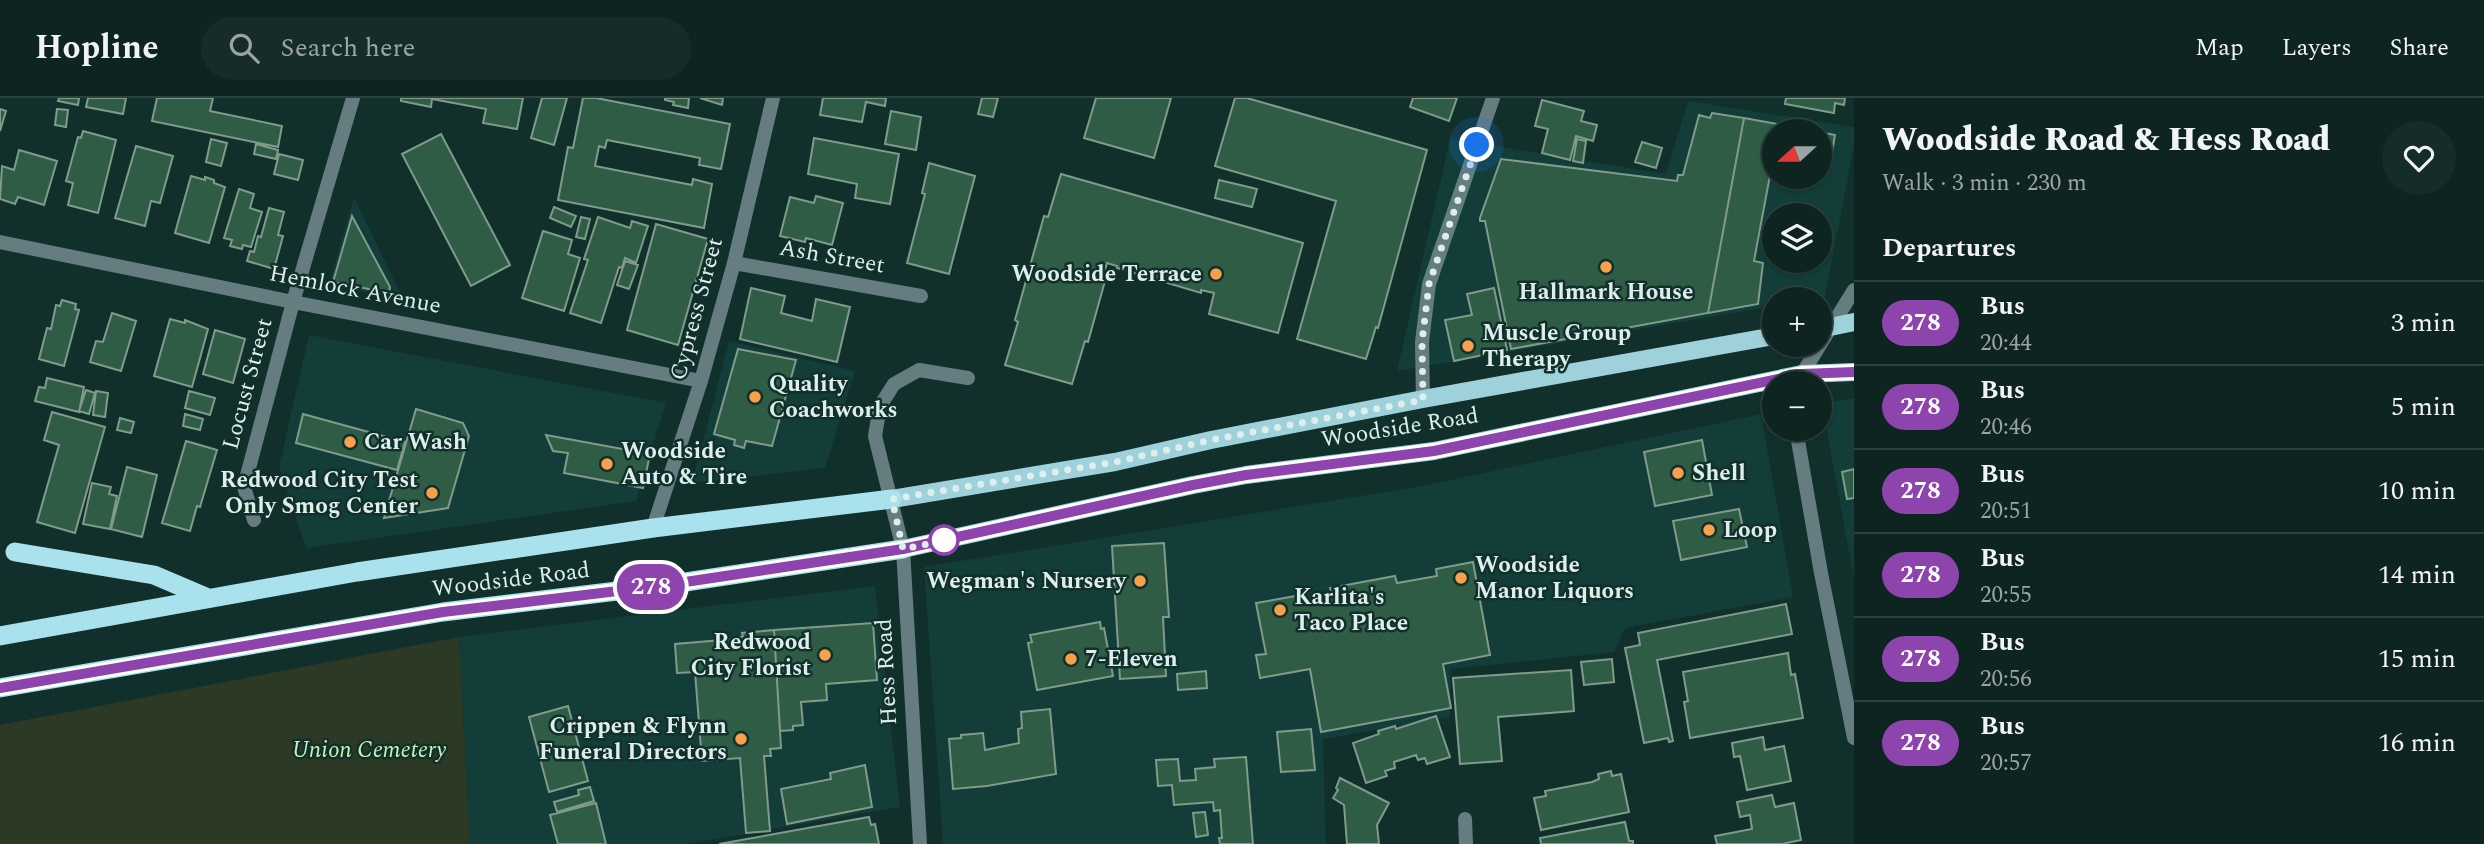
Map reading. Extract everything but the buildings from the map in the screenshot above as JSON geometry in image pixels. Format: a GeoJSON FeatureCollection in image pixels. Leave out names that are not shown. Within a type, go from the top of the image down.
{"type":"FeatureCollection","features":[{"type":"Feature","properties":{"kind":"highway","name":"Woodside Road"},"geometry":{"type":"LineString","coordinates":[[0,636],[357,572],[653,528],[892,499]]}},
{"type":"Feature","properties":{"kind":"highway","name":"Woodside Road"},"geometry":{"type":"LineString","coordinates":[[0,688],[443,612],[659,586],[903,549]]}},
{"type":"Feature","properties":{"kind":"highway"},"geometry":{"type":"LineString","coordinates":[[8,550],[154,575],[209,598]]}},
{"type":"Feature","properties":{"kind":"main road"},"geometry":{"type":"LineString","coordinates":[[1832,327],[1854,322]]}},
{"type":"Feature","properties":{"kind":"main road","name":"Woodside Road"},"geometry":{"type":"LineString","coordinates":[[892,499],[1115,462],[1211,440],[1762,338]]}},
{"type":"Feature","properties":{"kind":"main road","name":"Woodside Road"},"geometry":{"type":"LineString","coordinates":[[1832,374],[1854,372]]}},
{"type":"Feature","properties":{"kind":"main road","name":"Woodside Road"},"geometry":{"type":"LineString","coordinates":[[903,549],[1193,485],[1246,475],[1434,451],[1762,386]]}},
{"type":"Feature","properties":{"kind":"street","name":"Locust Street"},"geometry":{"type":"LineString","coordinates":[[254,520],[244,487],[293,302],[353,98]]}},
{"type":"Feature","properties":{"kind":"street","name":"Cypress Street"},"geometry":{"type":"LineString","coordinates":[[653,528],[701,381],[734,263],[773,98]]}},
{"type":"Feature","properties":{"kind":"street"},"geometry":{"type":"LineString","coordinates":[[1423,400],[1422,342],[1429,284],[1493,98]]}},
{"type":"Feature","properties":{"kind":"street","name":"Hemlock Avenue"},"geometry":{"type":"LineString","coordinates":[[0,242],[701,381]]}},
{"type":"Feature","properties":{"kind":"street","name":"Ash Street"},"geometry":{"type":"LineString","coordinates":[[734,263],[921,296]]}},
{"type":"Feature","properties":{"kind":"street"},"geometry":{"type":"LineString","coordinates":[[1832,320],[1854,290]]}},
{"type":"Feature","properties":{"kind":"street","name":"Hess Road"},"geometry":{"type":"LineString","coordinates":[[920,844],[903,549],[875,436],[880,406],[894,384],[919,370],[968,378]]}},
{"type":"Feature","properties":{"kind":"street"},"geometry":{"type":"LineString","coordinates":[[1798,441],[1854,738]]}},
{"type":"Feature","properties":{"kind":"street"},"geometry":{"type":"LineString","coordinates":[[1465,819],[1466,844]]}},
{"type":"Feature","properties":{"kind":"shaded area"},"geometry":{"type":"Polygon","coordinates":[[[1688,101],[1803,119],[1762,119],[1762,189],[1832,189],[1832,124],[1854,127],[1854,145],[1832,260],[1832,203],[1762,203],[1762,273],[1830,273],[1827,287],[1762,287],[1762,308],[1397,371],[1450,139],[1666,174],[1688,101]]]}},
{"type":"Feature","properties":{"kind":"shaded area"},"geometry":{"type":"Polygon","coordinates":[[[354,197],[404,301],[329,284],[354,197]]]}},
{"type":"Feature","properties":{"kind":"shaded area"},"geometry":{"type":"Polygon","coordinates":[[[309,335],[666,403],[636,501],[306,548],[279,467],[309,335]]]}},
{"type":"Feature","properties":{"kind":"shaded area"},"geometry":{"type":"Polygon","coordinates":[[[729,341],[855,371],[825,468],[692,483],[729,341]]]}},
{"type":"Feature","properties":{"kind":"shaded area"},"geometry":{"type":"Polygon","coordinates":[[[1854,398],[1854,579],[1829,441],[1832,441],[1832,402],[1854,398]]]}},
{"type":"Feature","properties":{"kind":"shaded area"},"geometry":{"type":"Polygon","coordinates":[[[1761,414],[1762,441],[1766,441],[1793,597],[1625,628],[1614,652],[1451,669],[1450,717],[1323,739],[1326,844],[943,844],[924,567],[1422,486],[1761,414]]]}},
{"type":"Feature","properties":{"kind":"shaded area"},"geometry":{"type":"Polygon","coordinates":[[[875,586],[900,807],[688,844],[470,844],[459,637],[875,586]]]}},
{"type":"Feature","properties":{"kind":"green space","name":"Union Cemetery"},"geometry":{"type":"Polygon","coordinates":[[[459,637],[470,844],[0,844],[0,725],[459,637]]]}},
{"type":"Feature","properties":{"kind":"bus line","name":"278"},"geometry":{"type":"LineString","coordinates":[[0,688],[443,612],[659,586],[903,549],[1246,475],[1434,451],[1524,430],[1802,374],[1854,372]]}},
{"type":"Feature","properties":{"kind":"place","name":"Hallmark House"},"geometry":{"type":"Point","coordinates":[1606,267]}},
{"type":"Feature","properties":{"kind":"place","name":"Woodside Terrace"},"geometry":{"type":"Point","coordinates":[1216,274]}},
{"type":"Feature","properties":{"kind":"place","name":"Muscle Group Therapy"},"geometry":{"type":"Point","coordinates":[1468,346]}},
{"type":"Feature","properties":{"kind":"place","name":"Quality Coachworks"},"geometry":{"type":"Point","coordinates":[755,397]}},
{"type":"Feature","properties":{"kind":"place","name":"Car Wash"},"geometry":{"type":"Point","coordinates":[350,442]}},
{"type":"Feature","properties":{"kind":"place","name":"Woodside Auto & Tire"},"geometry":{"type":"Point","coordinates":[607,464]}},
{"type":"Feature","properties":{"kind":"place","name":"Shell"},"geometry":{"type":"Point","coordinates":[1678,473]}},
{"type":"Feature","properties":{"kind":"place","name":"Redwood City Test Only Smog Center"},"geometry":{"type":"Point","coordinates":[432,493]}},
{"type":"Feature","properties":{"kind":"place","name":"Loop"},"geometry":{"type":"Point","coordinates":[1709,530]}},
{"type":"Feature","properties":{"kind":"place","name":"Woodside Manor Liquors"},"geometry":{"type":"Point","coordinates":[1461,578]}},
{"type":"Feature","properties":{"kind":"place","name":"Wegman's Nursery"},"geometry":{"type":"Point","coordinates":[1140,581]}},
{"type":"Feature","properties":{"kind":"place","name":"Karlita's Taco Place"},"geometry":{"type":"Point","coordinates":[1280,610]}},
{"type":"Feature","properties":{"kind":"place","name":"Redwood City Florist"},"geometry":{"type":"Point","coordinates":[825,655]}},
{"type":"Feature","properties":{"kind":"place","name":"7-Eleven"},"geometry":{"type":"Point","coordinates":[1071,659]}},
{"type":"Feature","properties":{"kind":"place","name":"Crippen & Flynn Funeral Directors"},"geometry":{"type":"Point","coordinates":[741,739]}},
{"type":"Feature","properties":{"kind":"route"},"geometry":{"type":"LineString","coordinates":[[944,540],[947,540],[903,549],[892,499],[1115,462],[1211,440],[1423,400],[1422,342],[1429,284],[1477,145]]}}]}
